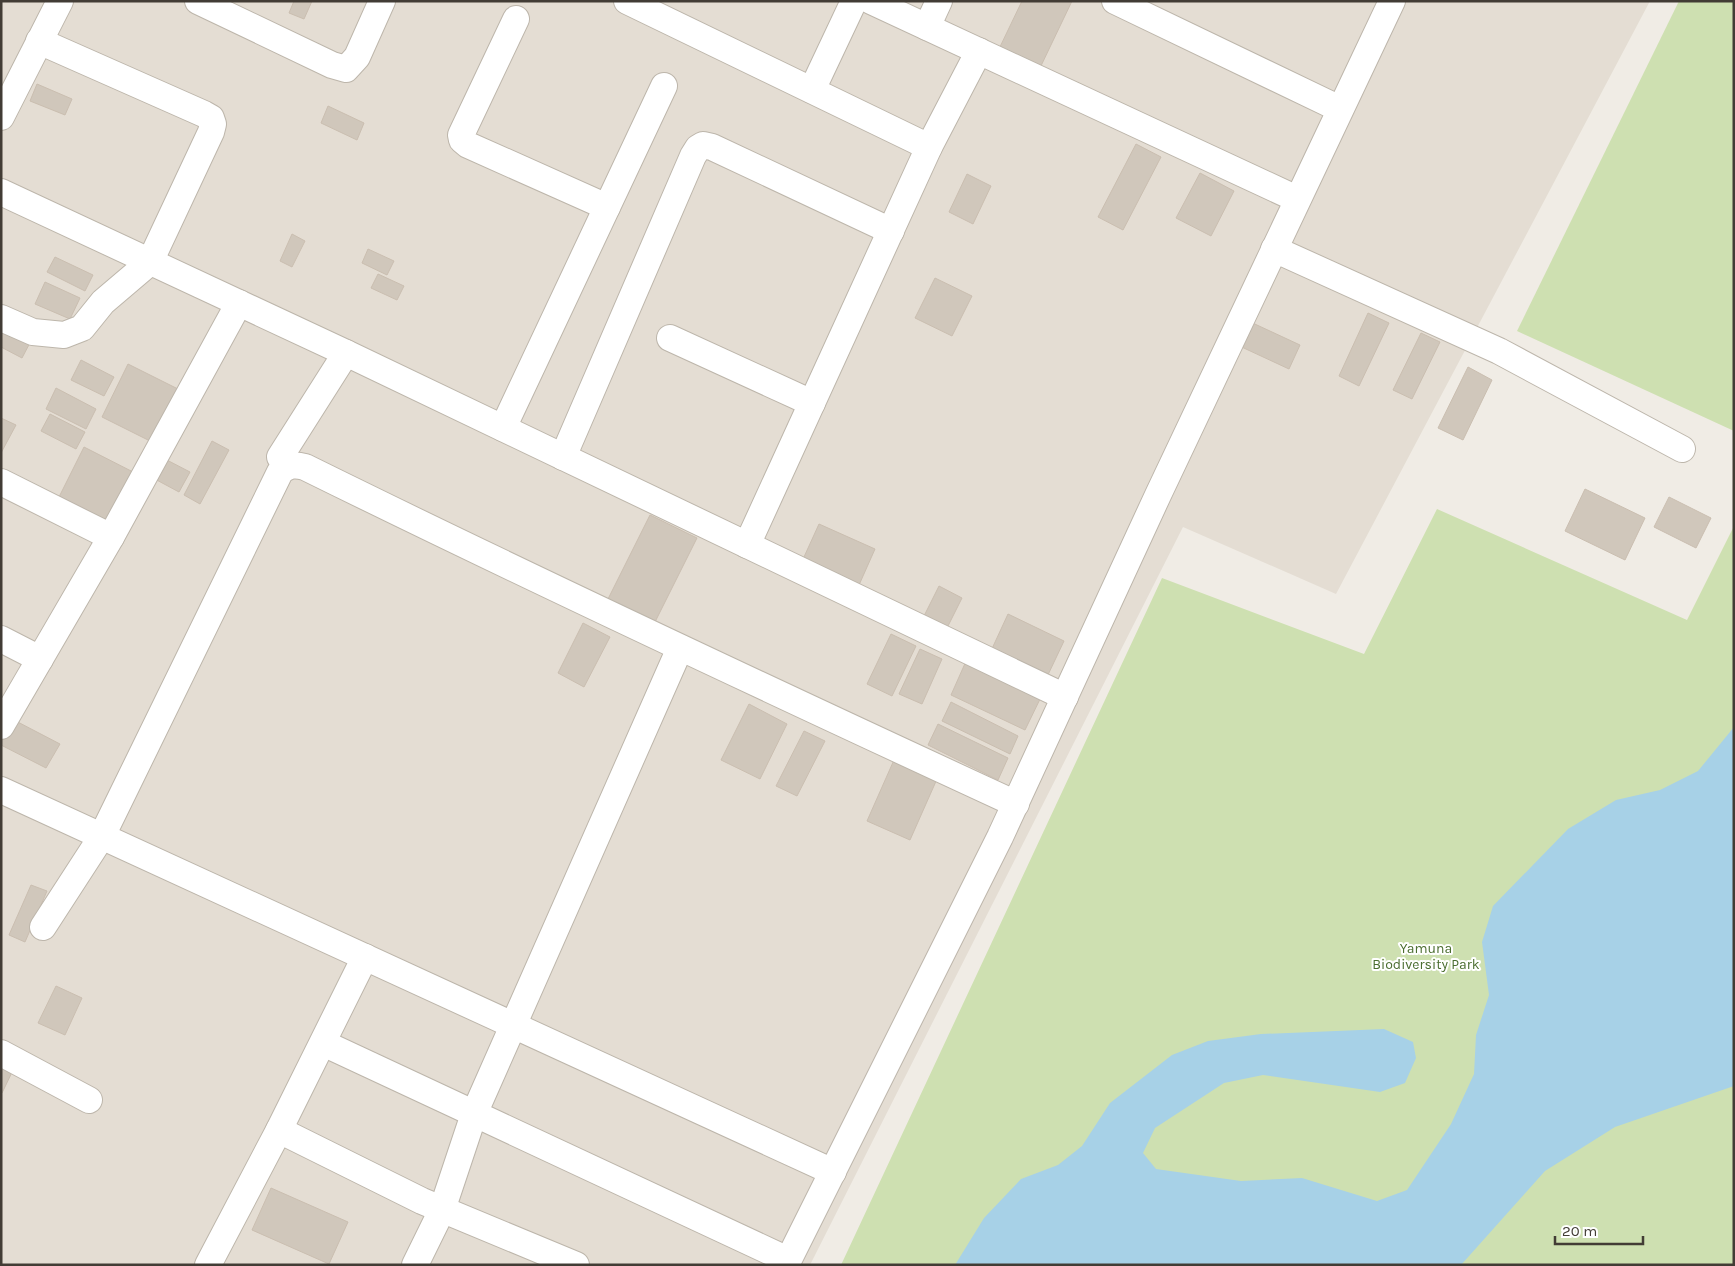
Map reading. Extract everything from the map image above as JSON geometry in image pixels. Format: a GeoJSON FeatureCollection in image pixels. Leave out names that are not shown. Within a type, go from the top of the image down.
{"type":"FeatureCollection","features":[{"type":"Feature","properties":{"kind":"street"},"geometry":{"type":"LineString","coordinates":[[1,117],[60,1]]}},
{"type":"Feature","properties":{"kind":"street"},"geometry":{"type":"LineString","coordinates":[[198,1],[332,65],[346,69],[357,57],[382,1]]}},
{"type":"Feature","properties":{"kind":"street"},"geometry":{"type":"LineString","coordinates":[[628,1],[929,146]]}},
{"type":"Feature","properties":{"kind":"street"},"geometry":{"type":"LineString","coordinates":[[812,90],[854,1]]}},
{"type":"Feature","properties":{"kind":"street"},"geometry":{"type":"LineString","coordinates":[[871,1],[1298,199]]}},
{"type":"Feature","properties":{"kind":"street"},"geometry":{"type":"LineString","coordinates":[[927,27],[939,1]]}},
{"type":"Feature","properties":{"kind":"street"},"geometry":{"type":"LineString","coordinates":[[1115,1],[1340,109]]}},
{"type":"Feature","properties":{"kind":"street"},"geometry":{"type":"LineString","coordinates":[[323,1043],[787,1262],[1016,804],[1158,494],[1392,1]]}},
{"type":"Feature","properties":{"kind":"street"},"geometry":{"type":"LineString","coordinates":[[516,19],[461,135],[462,140],[468,145],[607,207]]}},
{"type":"Feature","properties":{"kind":"street"},"geometry":{"type":"LineString","coordinates":[[1,318],[33,332],[64,335],[82,328],[103,302],[150,262],[211,132],[213,124],[211,118],[204,114],[39,41]]}},
{"type":"Feature","properties":{"kind":"street"},"geometry":{"type":"LineString","coordinates":[[747,545],[929,146],[979,51]]}},
{"type":"Feature","properties":{"kind":"street"},"geometry":{"type":"LineString","coordinates":[[503,428],[664,86]]}},
{"type":"Feature","properties":{"kind":"street"},"geometry":{"type":"LineString","coordinates":[[563,457],[698,148],[703,146],[712,147],[891,231]]}},
{"type":"Feature","properties":{"kind":"street"},"geometry":{"type":"LineString","coordinates":[[1,192],[346,353],[1065,697]]}},
{"type":"Feature","properties":{"kind":"street"},"geometry":{"type":"LineString","coordinates":[[1274,249],[1499,351],[1682,449]]}},
{"type":"Feature","properties":{"kind":"street"},"geometry":{"type":"LineString","coordinates":[[1,726],[111,537],[239,303]]}},
{"type":"Feature","properties":{"kind":"street"},"geometry":{"type":"LineString","coordinates":[[670,338],[812,403]]}},
{"type":"Feature","properties":{"kind":"street"},"geometry":{"type":"LineString","coordinates":[[280,457],[346,353]]}},
{"type":"Feature","properties":{"kind":"street"},"geometry":{"type":"LineString","coordinates":[[43,927],[102,836],[280,472],[287,466],[305,467],[454,541],[1016,804]]}},
{"type":"Feature","properties":{"kind":"street"},"geometry":{"type":"LineString","coordinates":[[1,482],[111,537]]}},
{"type":"Feature","properties":{"kind":"street"},"geometry":{"type":"LineString","coordinates":[[1,639],[40,659]]}},
{"type":"Feature","properties":{"kind":"street"},"geometry":{"type":"LineString","coordinates":[[416,1265],[442,1210],[474,1114],[680,648]]}},
{"type":"Feature","properties":{"kind":"street"},"geometry":{"type":"LineString","coordinates":[[1,790],[832,1172]]}},
{"type":"Feature","properties":{"kind":"street"},"geometry":{"type":"LineString","coordinates":[[208,1265],[279,1130],[365,957]]}},
{"type":"Feature","properties":{"kind":"street"},"geometry":{"type":"LineString","coordinates":[[1,1053],[89,1100]]}},
{"type":"Feature","properties":{"kind":"street"},"geometry":{"type":"LineString","coordinates":[[279,1130],[442,1210],[576,1265]]}},
{"type":"Feature","properties":{"kind":"shaded area"},"geometry":{"type":"Polygon","coordinates":[[[1,1],[1650,1],[1336,594],[1183,527],[810,1265],[1,1265],[1,1]]]}},
{"type":"Feature","properties":{"kind":"green space"},"geometry":{"type":"Polygon","coordinates":[[[1679,1],[1734,1],[1734,431],[1517,331],[1679,1]]]}},
{"type":"Feature","properties":{"kind":"green space","name":"Yamuna Biodiversity Park"},"geometry":{"type":"Polygon","coordinates":[[[1437,509],[1687,620],[1734,526],[1734,1265],[841,1265],[1162,578],[1364,654],[1437,509]]]}},
{"type":"Feature","properties":{"kind":"water"},"geometry":{"type":"Polygon","coordinates":[[[1734,727],[1734,1086],[1615,1127],[1545,1171],[1461,1265],[955,1265],[984,1218],[1021,1179],[1058,1165],[1082,1146],[1110,1103],[1172,1055],[1208,1041],[1261,1034],[1384,1029],[1413,1042],[1416,1058],[1405,1083],[1380,1092],[1263,1075],[1224,1083],[1155,1128],[1143,1153],[1156,1169],[1241,1181],[1302,1178],[1377,1201],[1407,1190],[1451,1124],[1474,1074],[1476,1035],[1489,995],[1482,942],[1493,906],[1568,829],[1616,800],[1660,790],[1698,771],[1734,727]]]}},
{"type":"Feature","properties":{"kind":"building"},"geometry":{"type":"Polygon","coordinates":[[[294,1],[312,1],[304,19],[289,13],[294,1]]]}},
{"type":"Feature","properties":{"kind":"building"},"geometry":{"type":"Polygon","coordinates":[[[1022,1],[1072,1],[1039,70],[998,51],[1022,1]]]}},
{"type":"Feature","properties":{"kind":"building"},"geometry":{"type":"Polygon","coordinates":[[[37,84],[72,99],[65,115],[30,101],[37,84]]]}},
{"type":"Feature","properties":{"kind":"building"},"geometry":{"type":"Polygon","coordinates":[[[328,106],[364,123],[357,140],[321,123],[328,106]]]}},
{"type":"Feature","properties":{"kind":"building"},"geometry":{"type":"Polygon","coordinates":[[[1136,144],[1161,157],[1123,230],[1098,217],[1136,144]]]}},
{"type":"Feature","properties":{"kind":"building"},"geometry":{"type":"Polygon","coordinates":[[[1200,173],[1234,191],[1211,236],[1176,218],[1200,173]]]}},
{"type":"Feature","properties":{"kind":"building"},"geometry":{"type":"Polygon","coordinates":[[[967,174],[991,186],[973,224],[949,212],[967,174]]]}},
{"type":"Feature","properties":{"kind":"building"},"geometry":{"type":"Polygon","coordinates":[[[292,234],[305,241],[292,267],[280,261],[292,234]]]}},
{"type":"Feature","properties":{"kind":"building"},"geometry":{"type":"Polygon","coordinates":[[[368,249],[394,261],[387,275],[362,263],[368,249]]]}},
{"type":"Feature","properties":{"kind":"building"},"geometry":{"type":"Polygon","coordinates":[[[55,257],[93,275],[85,291],[47,272],[55,257]]]}},
{"type":"Feature","properties":{"kind":"building"},"geometry":{"type":"Polygon","coordinates":[[[378,274],[404,286],[397,300],[371,288],[378,274]]]}},
{"type":"Feature","properties":{"kind":"building"},"geometry":{"type":"Polygon","coordinates":[[[935,278],[972,296],[952,336],[915,318],[935,278]]]}},
{"type":"Feature","properties":{"kind":"building"},"geometry":{"type":"Polygon","coordinates":[[[45,282],[80,298],[70,319],[35,304],[45,282]]]}},
{"type":"Feature","properties":{"kind":"building"},"geometry":{"type":"Polygon","coordinates":[[[1368,313],[1389,323],[1359,386],[1339,376],[1368,313]]]}},
{"type":"Feature","properties":{"kind":"building"},"geometry":{"type":"Polygon","coordinates":[[[1244,319],[1300,345],[1289,369],[1233,343],[1244,319]]]}},
{"type":"Feature","properties":{"kind":"building"},"geometry":{"type":"Polygon","coordinates":[[[1,321],[33,337],[22,358],[1,347],[1,321]]]}},
{"type":"Feature","properties":{"kind":"building"},"geometry":{"type":"Polygon","coordinates":[[[1421,333],[1440,342],[1412,399],[1393,390],[1421,333]]]}},
{"type":"Feature","properties":{"kind":"building"},"geometry":{"type":"Polygon","coordinates":[[[81,360],[114,377],[104,396],[71,380],[81,360]]]}},
{"type":"Feature","properties":{"kind":"building"},"geometry":{"type":"Polygon","coordinates":[[[128,364],[178,389],[152,442],[102,417],[128,364]]]}},
{"type":"Feature","properties":{"kind":"building"},"geometry":{"type":"Polygon","coordinates":[[[1468,367],[1492,380],[1463,440],[1438,428],[1468,367]]]}},
{"type":"Feature","properties":{"kind":"building"},"geometry":{"type":"Polygon","coordinates":[[[56,388],[96,409],[86,429],[46,409],[56,388]]]}},
{"type":"Feature","properties":{"kind":"building"},"geometry":{"type":"Polygon","coordinates":[[[50,414],[85,432],[76,449],[41,431],[50,414]]]}},
{"type":"Feature","properties":{"kind":"building"},"geometry":{"type":"Polygon","coordinates":[[[1,418],[16,425],[1,453],[1,418]]]}},
{"type":"Feature","properties":{"kind":"building"},"geometry":{"type":"Polygon","coordinates":[[[212,441],[229,450],[200,504],[184,495],[212,441]]]}},
{"type":"Feature","properties":{"kind":"building"},"geometry":{"type":"Polygon","coordinates":[[[84,447],[137,474],[113,524],[59,497],[84,447]]]}},
{"type":"Feature","properties":{"kind":"building"},"geometry":{"type":"Polygon","coordinates":[[[163,458],[190,472],[179,492],[153,478],[163,458]]]}},
{"type":"Feature","properties":{"kind":"building"},"geometry":{"type":"Polygon","coordinates":[[[1585,489],[1645,518],[1625,560],[1565,531],[1585,489]]]}},
{"type":"Feature","properties":{"kind":"building"},"geometry":{"type":"Polygon","coordinates":[[[1669,497],[1711,518],[1696,548],[1654,527],[1669,497]]]}},
{"type":"Feature","properties":{"kind":"building"},"geometry":{"type":"Polygon","coordinates":[[[650,515],[697,538],[653,626],[606,603],[650,515]]]}},
{"type":"Feature","properties":{"kind":"building"},"geometry":{"type":"Polygon","coordinates":[[[819,524],[875,549],[855,594],[799,568],[819,524]]]}},
{"type":"Feature","properties":{"kind":"building"},"geometry":{"type":"Polygon","coordinates":[[[939,586],[962,598],[943,636],[920,624],[939,586]]]}},
{"type":"Feature","properties":{"kind":"building"},"geometry":{"type":"Polygon","coordinates":[[[1008,614],[1064,641],[1046,679],[990,653],[1008,614]]]}},
{"type":"Feature","properties":{"kind":"building"},"geometry":{"type":"Polygon","coordinates":[[[583,623],[610,637],[584,687],[558,673],[583,623]]]}},
{"type":"Feature","properties":{"kind":"building"},"geometry":{"type":"Polygon","coordinates":[[[891,634],[916,646],[892,696],[867,684],[891,634]]]}},
{"type":"Feature","properties":{"kind":"building"},"geometry":{"type":"Polygon","coordinates":[[[920,649],[942,659],[922,704],[899,694],[920,649]]]}},
{"type":"Feature","properties":{"kind":"building"},"geometry":{"type":"Polygon","coordinates":[[[967,659],[1042,695],[1025,730],[951,695],[967,659]]]}},
{"type":"Feature","properties":{"kind":"building"},"geometry":{"type":"Polygon","coordinates":[[[951,702],[1018,736],[1010,754],[942,721],[951,702]]]}},
{"type":"Feature","properties":{"kind":"building"},"geometry":{"type":"Polygon","coordinates":[[[749,704],[787,724],[760,779],[721,760],[749,704]]]}},
{"type":"Feature","properties":{"kind":"building"},"geometry":{"type":"Polygon","coordinates":[[[12,719],[60,744],[46,768],[1,745],[1,740],[12,719]]]}},
{"type":"Feature","properties":{"kind":"building"},"geometry":{"type":"Polygon","coordinates":[[[938,724],[1008,758],[998,780],[928,745],[938,724]]]}},
{"type":"Feature","properties":{"kind":"building"},"geometry":{"type":"Polygon","coordinates":[[[804,731],[825,741],[797,796],[776,786],[804,731]]]}},
{"type":"Feature","properties":{"kind":"building"},"geometry":{"type":"Polygon","coordinates":[[[894,760],[937,779],[910,840],[867,821],[894,760]]]}},
{"type":"Feature","properties":{"kind":"building"},"geometry":{"type":"Polygon","coordinates":[[[31,885],[47,891],[25,942],[9,935],[31,885]]]}},
{"type":"Feature","properties":{"kind":"building"},"geometry":{"type":"Polygon","coordinates":[[[56,986],[82,998],[65,1035],[38,1023],[56,986]]]}},
{"type":"Feature","properties":{"kind":"building"},"geometry":{"type":"Polygon","coordinates":[[[1,1059],[15,1066],[2,1093],[1,1092],[1,1059]]]}},
{"type":"Feature","properties":{"kind":"building"},"geometry":{"type":"Polygon","coordinates":[[[271,1188],[348,1222],[329,1264],[252,1230],[271,1188]]]}}]}
